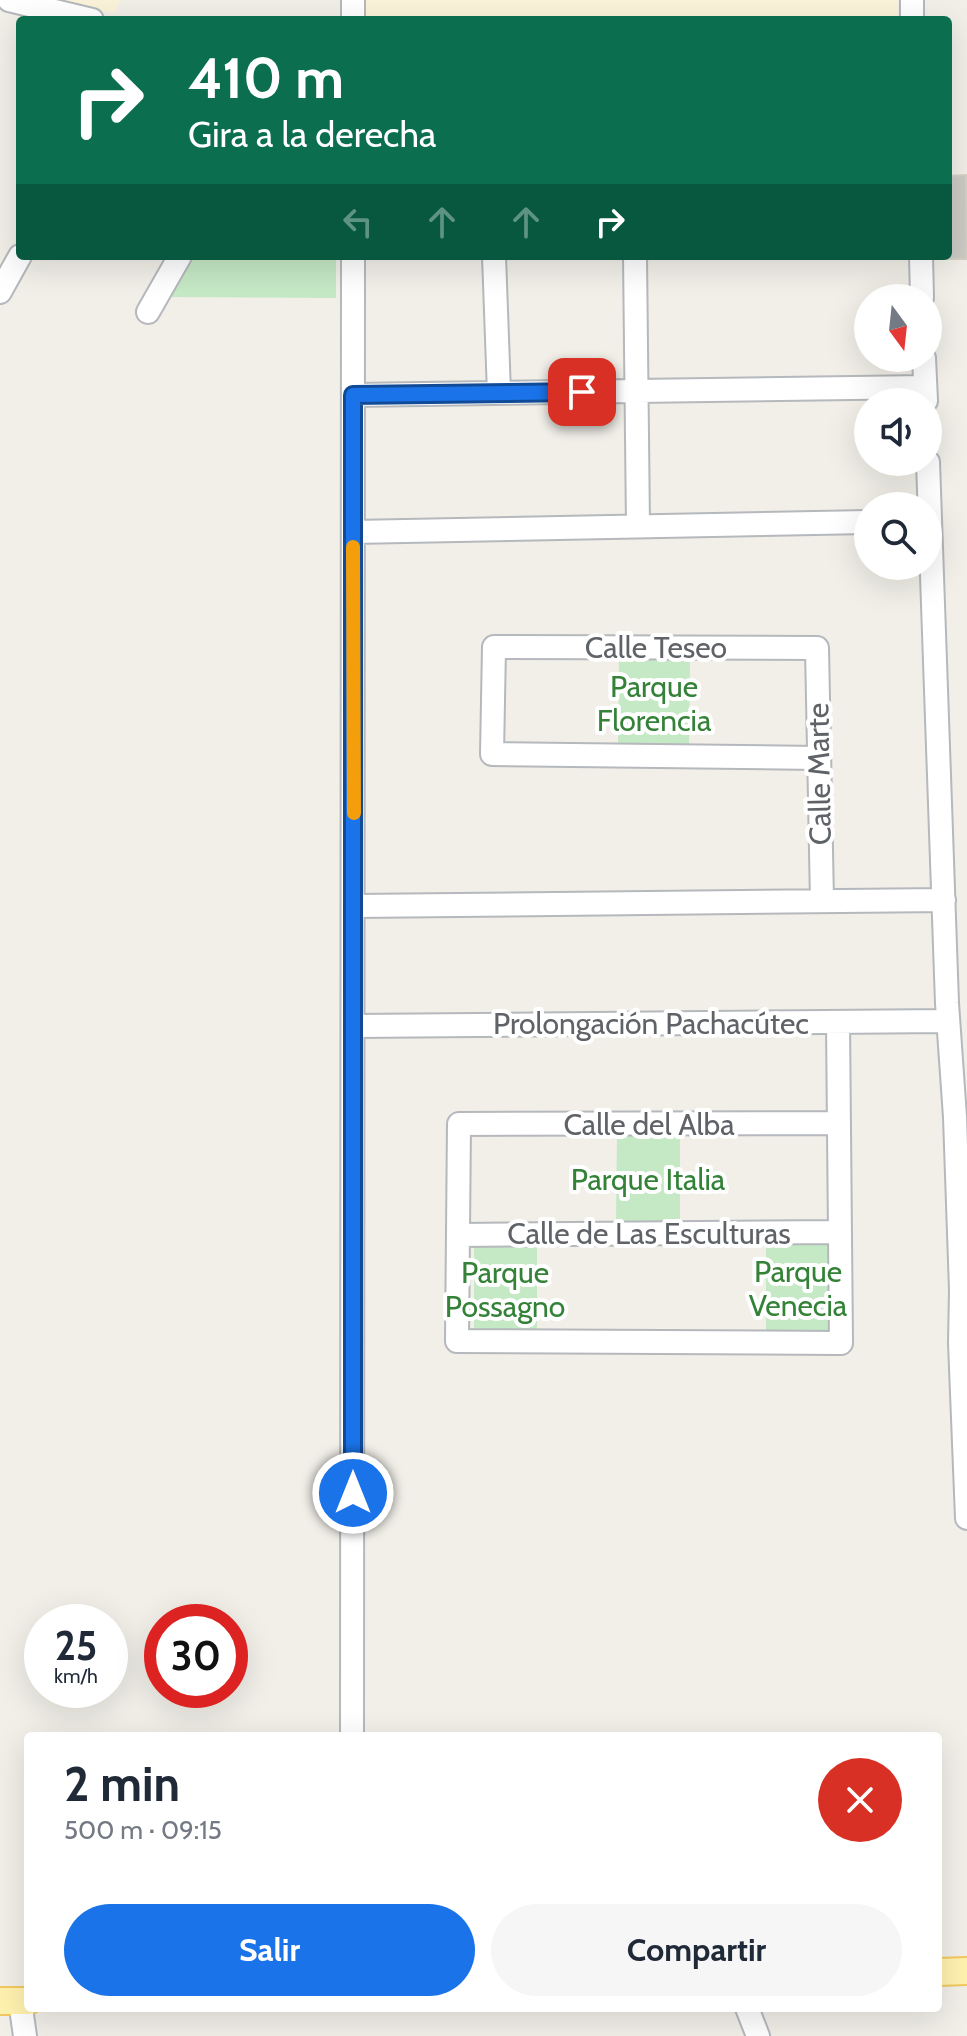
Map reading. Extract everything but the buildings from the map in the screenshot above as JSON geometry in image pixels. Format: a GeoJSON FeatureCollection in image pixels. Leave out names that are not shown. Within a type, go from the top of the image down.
{"type":"FeatureCollection","features":[{"type":"Feature","properties":{"kind":"main road"},"geometry":{"type":"LineString","coordinates":[[942,1972],[967,1971]]}},
{"type":"Feature","properties":{"kind":"street"},"geometry":{"type":"LineString","coordinates":[[9,0],[75,16]]}},
{"type":"Feature","properties":{"kind":"street"},"geometry":{"type":"LineString","coordinates":[[0,292],[18,260]]}},
{"type":"Feature","properties":{"kind":"street"},"geometry":{"type":"LineString","coordinates":[[148,312],[178,260]]}},
{"type":"Feature","properties":{"kind":"street"},"geometry":{"type":"LineString","coordinates":[[352,1732],[353,260]]}},
{"type":"Feature","properties":{"kind":"street"},"geometry":{"type":"LineString","coordinates":[[494,260],[499,393]]}},
{"type":"Feature","properties":{"kind":"street"},"geometry":{"type":"LineString","coordinates":[[635,260],[638,526]]}},
{"type":"Feature","properties":{"kind":"street"},"geometry":{"type":"LineString","coordinates":[[921,260],[922,284]]}},
{"type":"Feature","properties":{"kind":"street"},"geometry":{"type":"LineString","coordinates":[[353,395],[638,391],[854,394]]}},
{"type":"Feature","properties":{"kind":"street"},"geometry":{"type":"LineString","coordinates":[[353,532],[854,522]]}},
{"type":"Feature","properties":{"kind":"street"},"geometry":{"type":"LineString","coordinates":[[931,580],[948,1021],[956,1133],[967,1518]]}},
{"type":"Feature","properties":{"kind":"street","name":"Calle Teseo"},"geometry":{"type":"LineString","coordinates":[[817,648],[494,647],[492,754],[819,758]]}},
{"type":"Feature","properties":{"kind":"street","name":"Calle Marte"},"geometry":{"type":"LineString","coordinates":[[817,648],[822,901]]}},
{"type":"Feature","properties":{"kind":"street"},"geometry":{"type":"LineString","coordinates":[[354,906],[944,900]]}},
{"type":"Feature","properties":{"kind":"street","name":"Prolongación Pachacútec"},"geometry":{"type":"LineString","coordinates":[[354,1026],[948,1021]]}},
{"type":"Feature","properties":{"kind":"street"},"geometry":{"type":"LineString","coordinates":[[458,1235],[457,1341],[841,1343],[838,1022]]}},
{"type":"Feature","properties":{"kind":"street","name":"Calle del Alba"},"geometry":{"type":"LineString","coordinates":[[458,1235],[459,1124],[838,1123]]}},
{"type":"Feature","properties":{"kind":"street","name":"Calle de Las Esculturas"},"geometry":{"type":"LineString","coordinates":[[458,1235],[839,1232]]}},
{"type":"Feature","properties":{"kind":"street"},"geometry":{"type":"LineString","coordinates":[[16,2001],[25,2036]]}},
{"type":"Feature","properties":{"kind":"street"},"geometry":{"type":"LineString","coordinates":[[749,2012],[758,2036]]}},
{"type":"Feature","properties":{"kind":"green space"},"geometry":{"type":"Polygon","coordinates":[[[187,260],[336,260],[336,298],[168,297],[187,260]]]}},
{"type":"Feature","properties":{"kind":"green space","name":"Parque Florencia"},"geometry":{"type":"Polygon","coordinates":[[[619,658],[690,659],[689,748],[618,747],[619,658]]]}},
{"type":"Feature","properties":{"kind":"green space","name":"Parque Italia"},"geometry":{"type":"Polygon","coordinates":[[[617,1135],[680,1135],[680,1222],[616,1223],[617,1135]]]}},
{"type":"Feature","properties":{"kind":"green space","name":"Parque Venecia"},"geometry":{"type":"Polygon","coordinates":[[[766,1245],[830,1245],[830,1332],[766,1332],[766,1245]]]}},
{"type":"Feature","properties":{"kind":"green space","name":"Parque Possagno"},"geometry":{"type":"Polygon","coordinates":[[[474,1246],[537,1246],[537,1333],[474,1333],[474,1246]]]}},
{"type":"Feature","properties":{"kind":"sand"},"geometry":{"type":"Polygon","coordinates":[[[47,0],[120,0],[115,13],[47,0]]]}},
{"type":"Feature","properties":{"kind":"sand"},"geometry":{"type":"Polygon","coordinates":[[[360,0],[898,0],[897,16],[359,16],[360,0]]]}},
{"type":"Feature","properties":{"kind":"slow traffic"},"geometry":{"type":"LineString","coordinates":[[353,547],[354,813]]}},
{"type":"Feature","properties":{"kind":"route"},"geometry":{"type":"LineString","coordinates":[[353,1493],[353,395],[582,392]]}}]}
